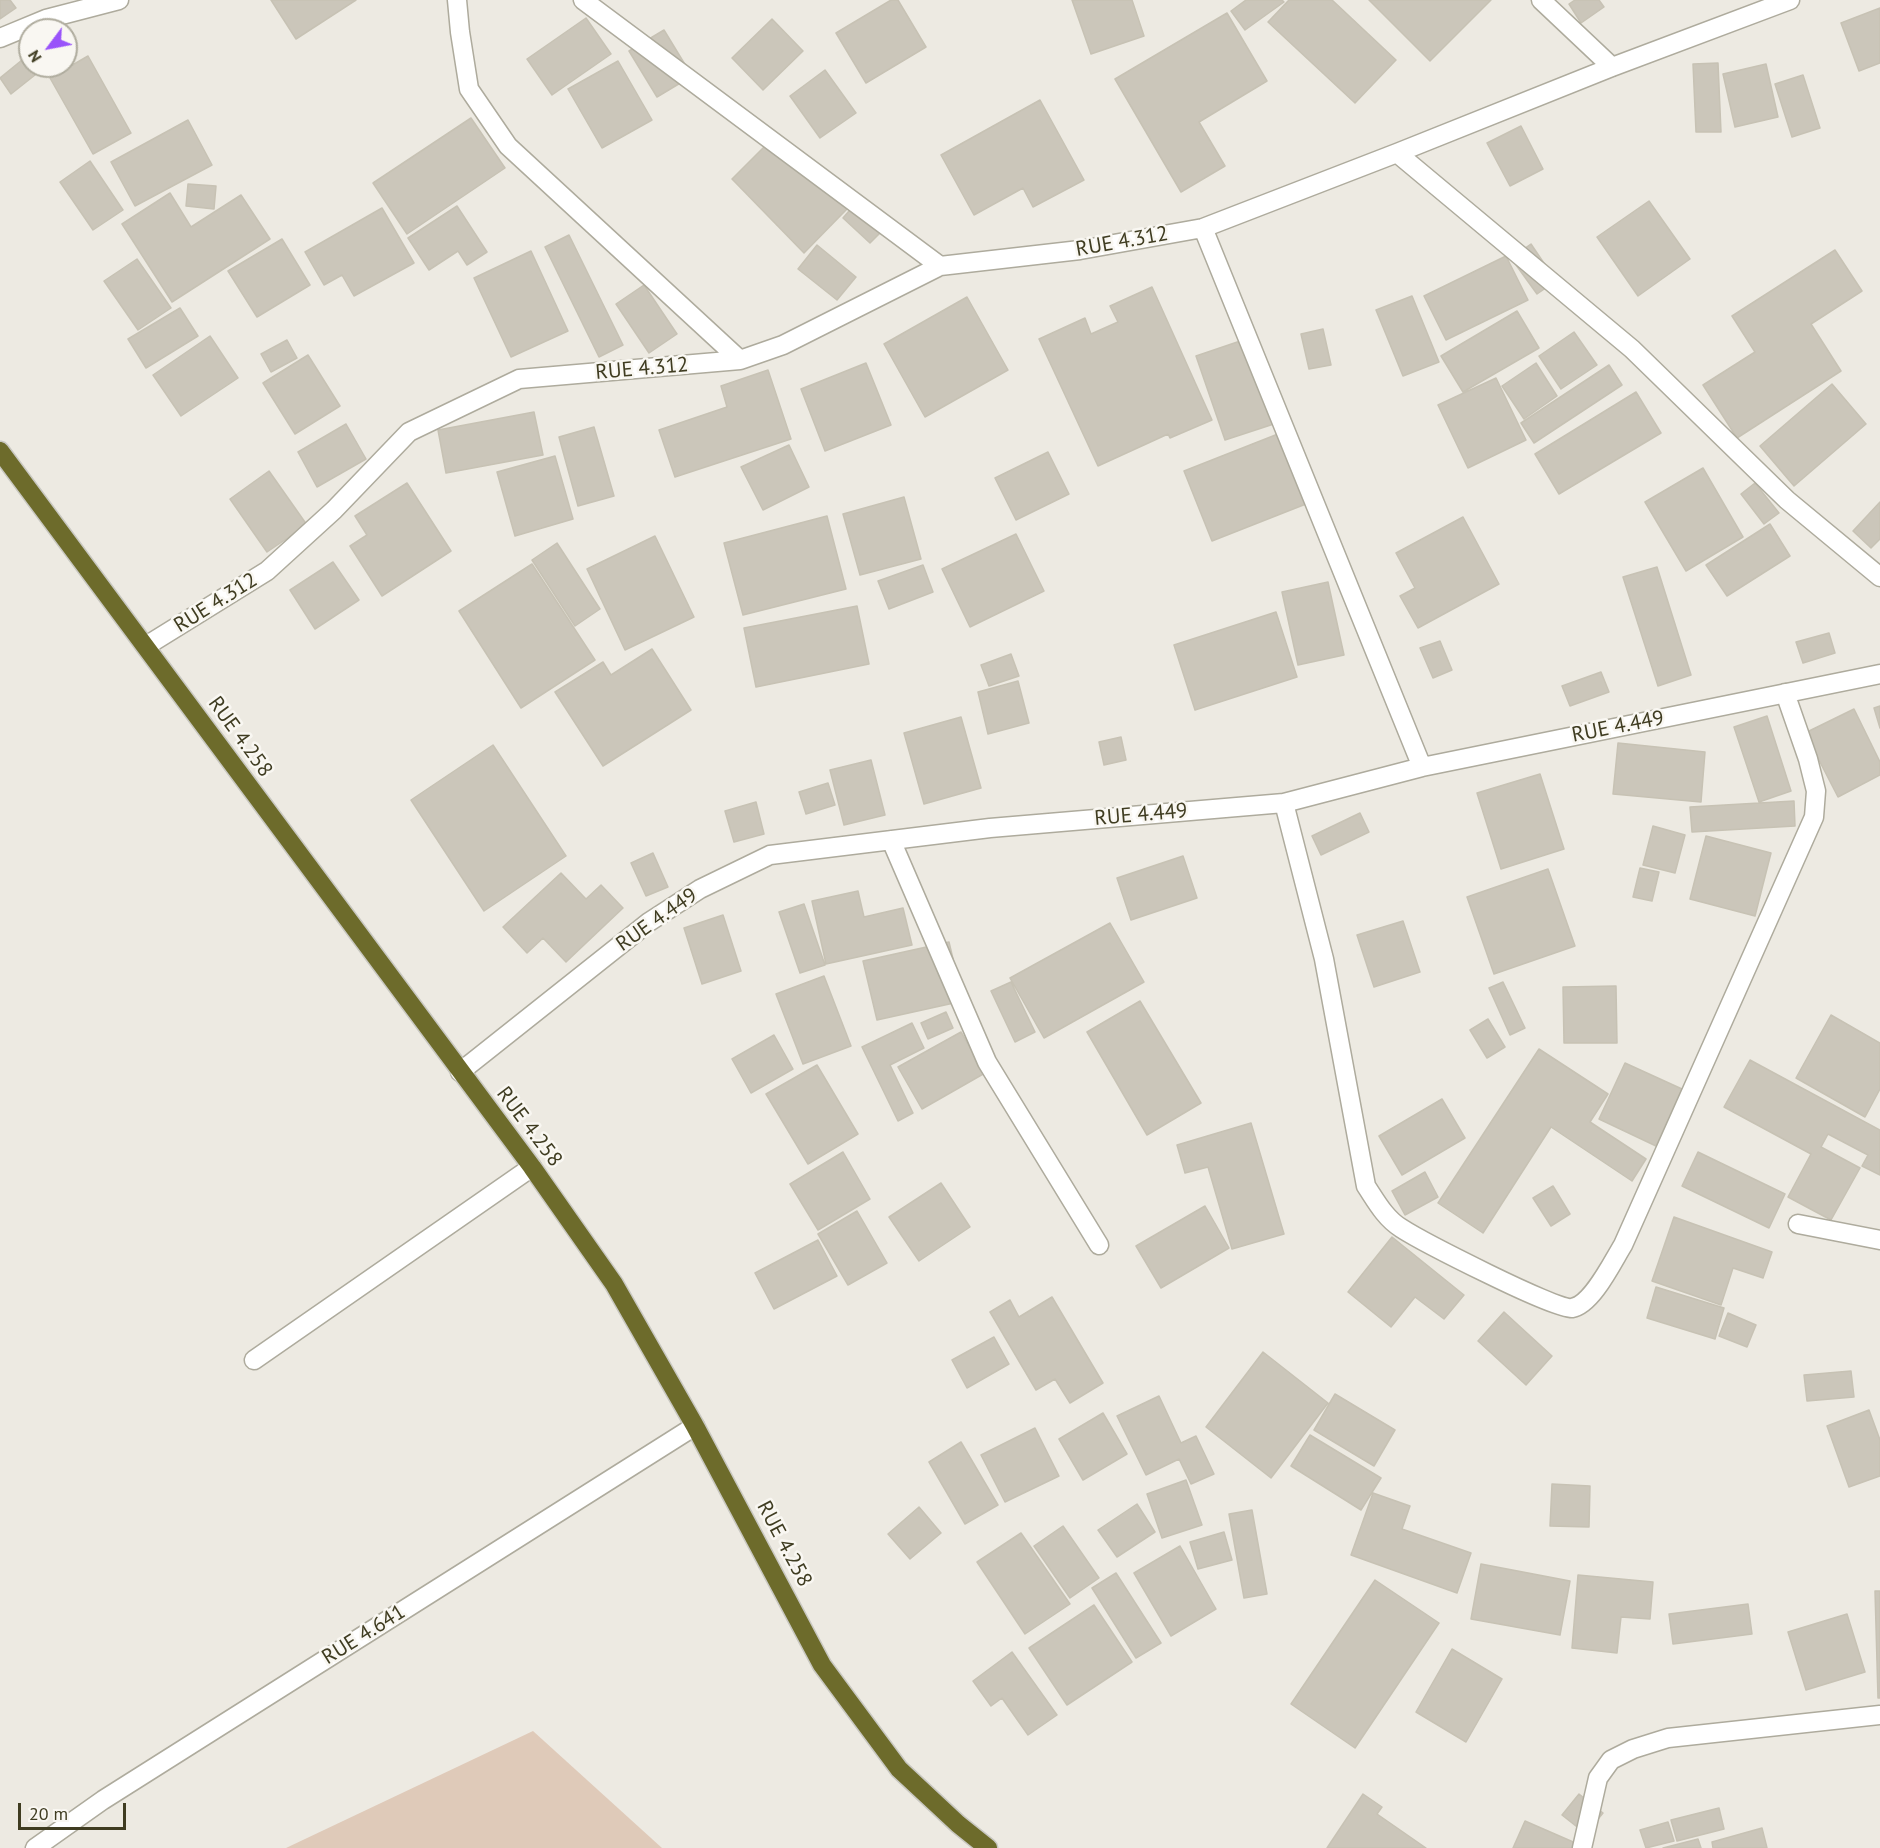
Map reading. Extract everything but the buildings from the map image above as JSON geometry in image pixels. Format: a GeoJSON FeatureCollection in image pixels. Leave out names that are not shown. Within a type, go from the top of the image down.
{"type":"FeatureCollection","features":[{"type":"Feature","properties":{"kind":"highway","name":"RUE 4.258"},"geometry":{"type":"LineString","coordinates":[[0,451],[532,1167],[614,1284],[695,1426],[822,1665],[899,1769],[958,1824],[988,1848]]}},
{"type":"Feature","properties":{"kind":"street"},"geometry":{"type":"LineString","coordinates":[[0,38],[46,19],[119,0]]}},
{"type":"Feature","properties":{"kind":"street"},"geometry":{"type":"LineString","coordinates":[[457,0],[469,89],[508,146],[740,360]]}},
{"type":"Feature","properties":{"kind":"street"},"geometry":{"type":"LineString","coordinates":[[583,0],[940,266]]}},
{"type":"Feature","properties":{"kind":"street"},"geometry":{"type":"LineString","coordinates":[[1541,0],[1612,67]]}},
{"type":"Feature","properties":{"kind":"street","name":"RUE 4.312"},"geometry":{"type":"LineString","coordinates":[[146,646],[267,571],[334,510],[409,432],[519,380],[740,360],[783,345],[940,266],[1080,250],[1203,228],[1612,67],[1748,8],[1790,0]]}},
{"type":"Feature","properties":{"kind":"street"},"geometry":{"type":"LineString","coordinates":[[1397,153],[1632,349],[1786,500],[1880,577]]}},
{"type":"Feature","properties":{"kind":"street"},"geometry":{"type":"LineString","coordinates":[[1203,228],[1422,767]]}},
{"type":"Feature","properties":{"kind":"street","name":"RUE 4.449"},"geometry":{"type":"LineString","coordinates":[[460,1072],[649,922],[700,889],[770,855],[990,828],[1284,803],[1422,767],[1880,674]]}},
{"type":"Feature","properties":{"kind":"street"},"geometry":{"type":"LineString","coordinates":[[1284,803],[1324,959],[1366,1186],[1382,1210],[1400,1227],[1504,1281],[1558,1306],[1571,1308],[1582,1304],[1593,1293],[1623,1245],[1814,817],[1816,791],[1808,759],[1785,693]]}},
{"type":"Feature","properties":{"kind":"street"},"geometry":{"type":"LineString","coordinates":[[891,840],[987,1062],[1100,1245]]}},
{"type":"Feature","properties":{"kind":"street"},"geometry":{"type":"LineString","coordinates":[[254,1360],[532,1167]]}},
{"type":"Feature","properties":{"kind":"street"},"geometry":{"type":"LineString","coordinates":[[1798,1224],[1880,1240]]}},
{"type":"Feature","properties":{"kind":"street","name":"RUE 4.641"},"geometry":{"type":"LineString","coordinates":[[35,1848],[104,1800],[695,1426]]}},
{"type":"Feature","properties":{"kind":"street"},"geometry":{"type":"LineString","coordinates":[[1582,1848],[1598,1778],[1611,1760],[1633,1749],[1668,1738],[1880,1715]]}},
{"type":"Feature","properties":{"kind":"shaded area"},"geometry":{"type":"Polygon","coordinates":[[[533,1731],[662,1848],[286,1848],[533,1731]]]}}]}
